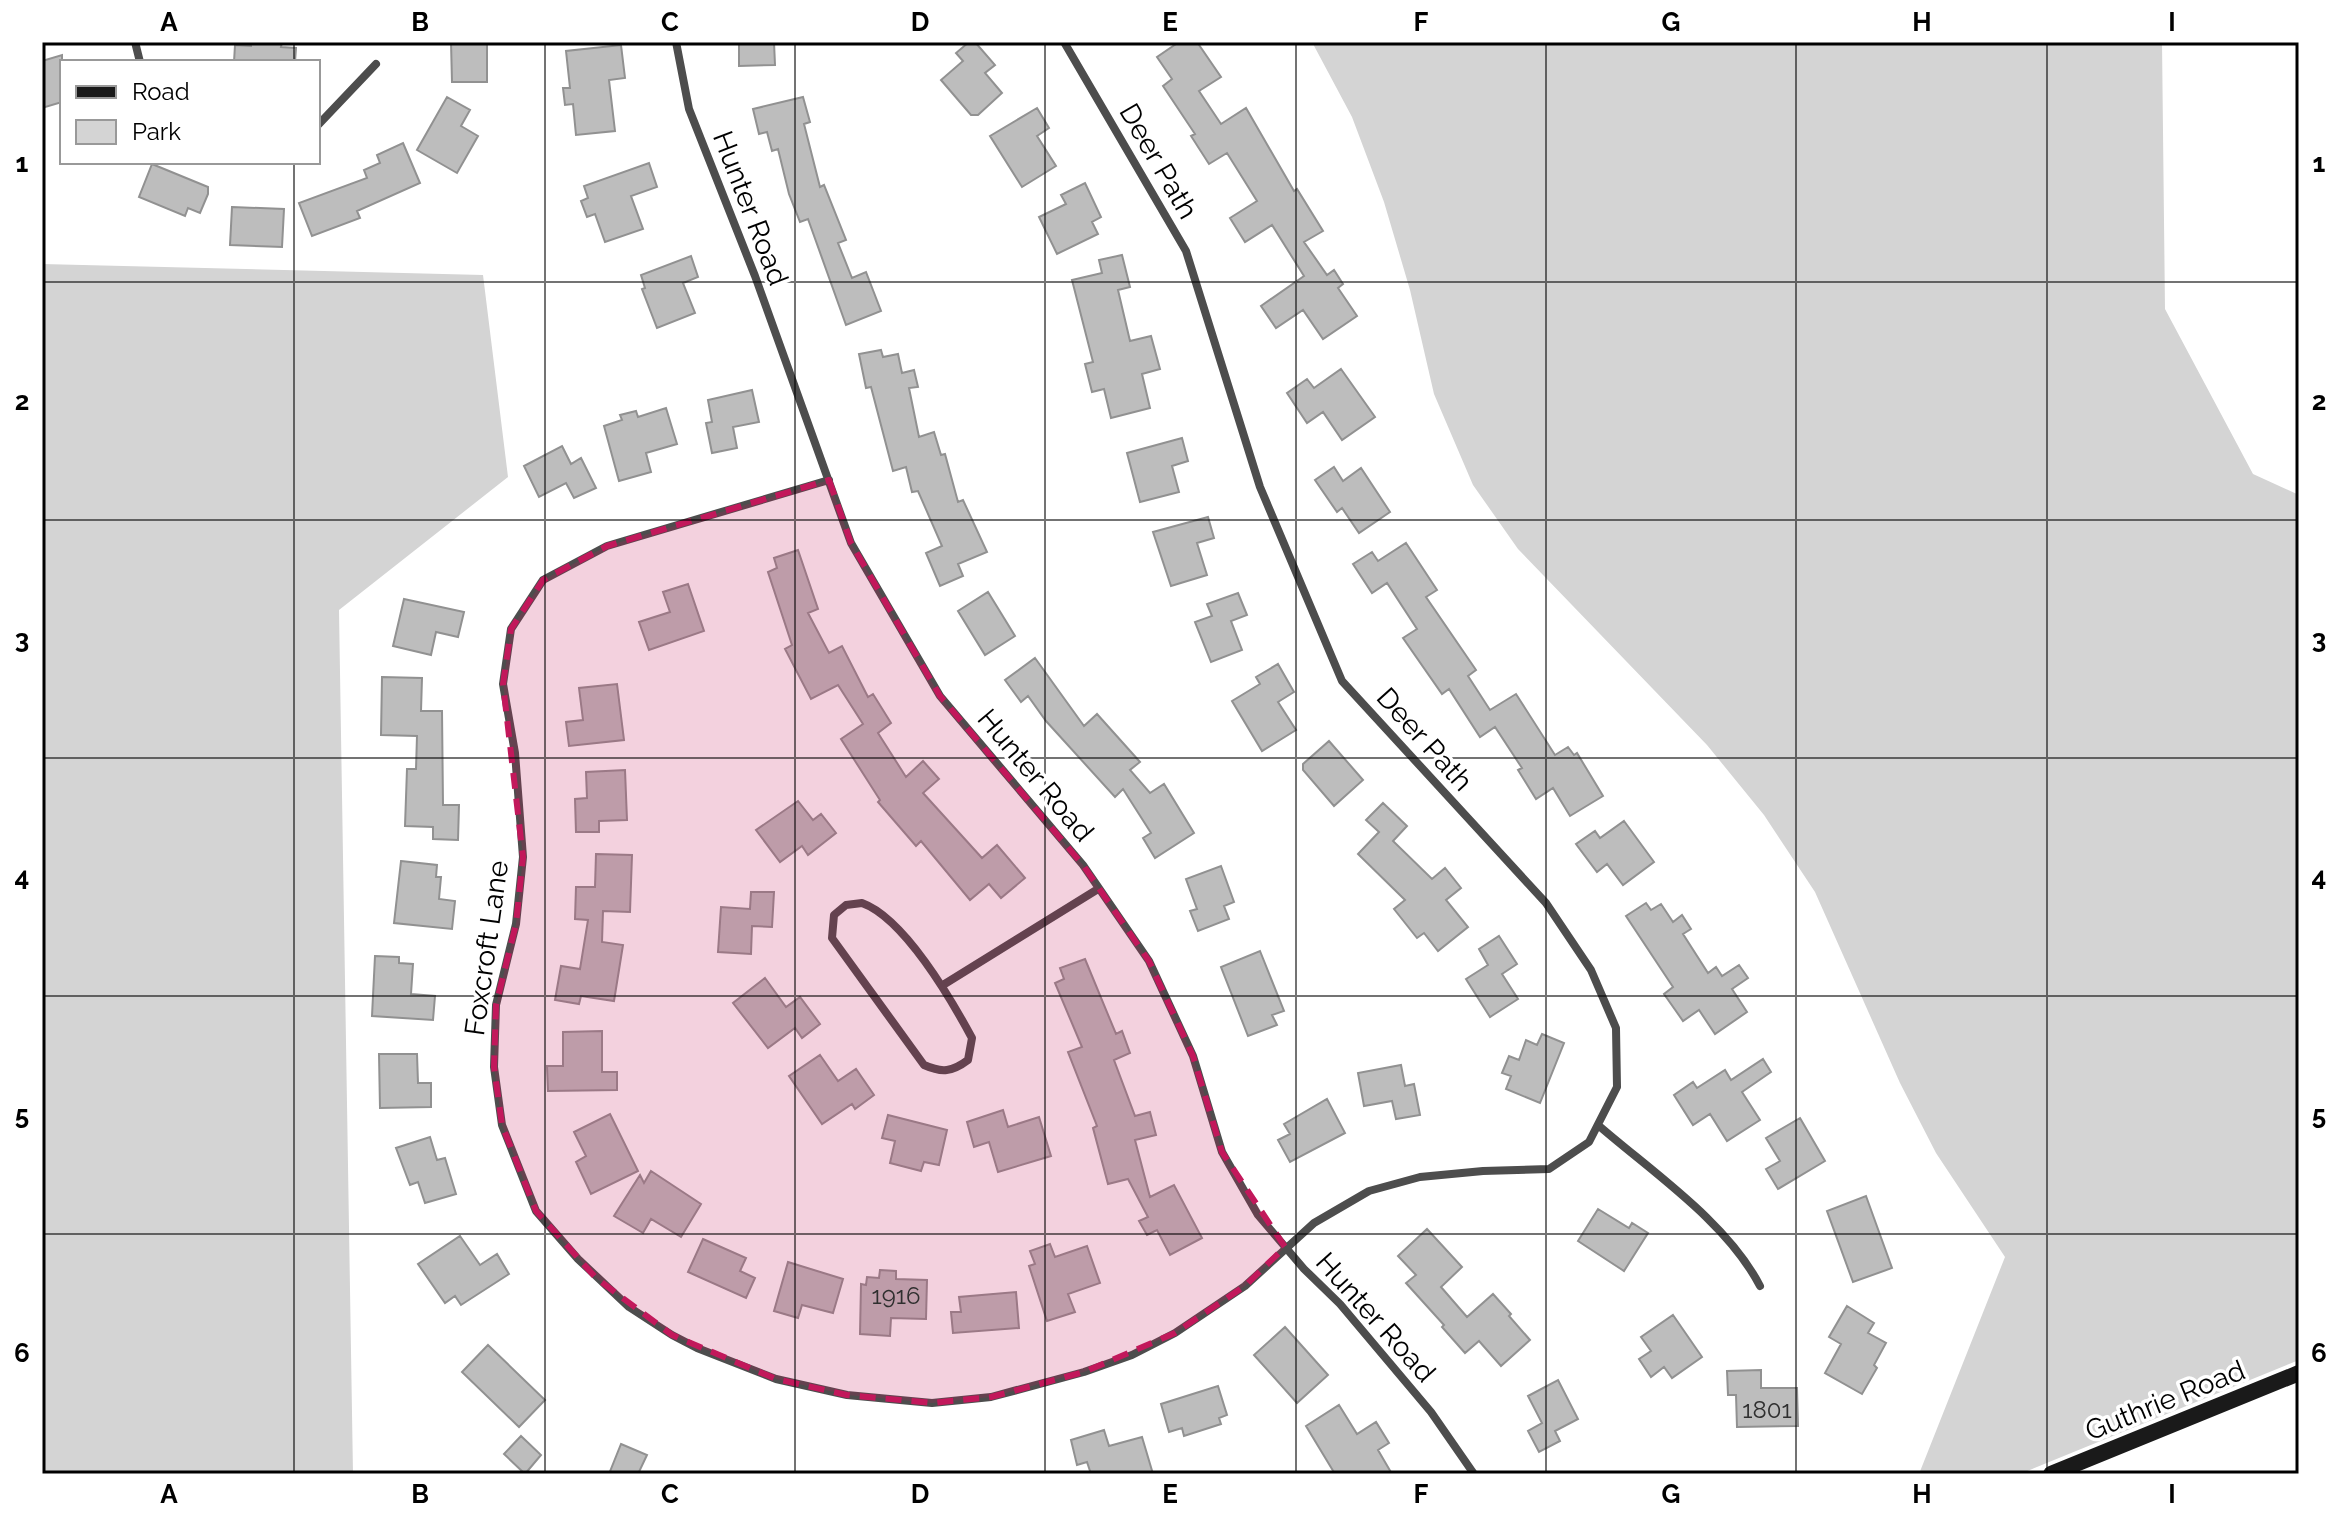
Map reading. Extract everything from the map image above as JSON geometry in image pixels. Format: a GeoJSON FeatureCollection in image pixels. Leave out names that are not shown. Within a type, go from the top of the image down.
{"type":"FeatureCollection","features":[{"type":"Feature","properties":{"kind":"street","name":"Hunter Road"},"geometry":{"type":"LineString","coordinates":[[676,42],[689,109],[755,276],[851,543],[940,696],[1083,865],[1149,961],[1193,1056],[1222,1152],[1258,1215],[1340,1304],[1431,1412],[1474,1474]]}},
{"type":"Feature","properties":{"kind":"street","name":"Deer Path"},"geometry":{"type":"LineString","coordinates":[[1064,42],[1186,251],[1260,487],[1342,681],[1546,903],[1591,970],[1616,1028],[1617,1087],[1589,1142],[1549,1169],[1420,1177],[1369,1191],[1314,1223],[1285,1247]]}},
{"type":"Feature","properties":{"kind":"street"},"geometry":{"type":"LineString","coordinates":[[320,123],[376,64]]}},
{"type":"Feature","properties":{"kind":"street","name":"Foxcroft Lane"},"geometry":{"type":"LineString","coordinates":[[829,480],[607,546],[543,580],[511,629],[503,684],[515,753],[523,857],[516,924],[496,1005],[494,1067],[502,1125],[536,1211],[578,1259],[629,1307],[697,1348],[776,1379],[847,1395],[932,1403],[991,1397],[1084,1372],[1132,1355],[1175,1333],[1245,1286],[1285,1247]]}},
{"type":"Feature","properties":{"kind":"street"},"geometry":{"type":"LineString","coordinates":[[943,985],[1098,889]]}},
{"type":"Feature","properties":{"kind":"street"},"geometry":{"type":"LineString","coordinates":[[862,903],[884,913],[943,985],[972,1038],[968,1060],[952,1070],[940,1072],[924,1065],[842,953],[832,938],[834,915],[846,905],[862,903]]}},
{"type":"Feature","properties":{"kind":"street"},"geometry":{"type":"LineString","coordinates":[[1598,1125],[1720,1230],[1749,1265],[1760,1286]]}},
{"type":"Feature","properties":{"kind":"street","name":"Guthrie Road"},"geometry":{"type":"LineString","coordinates":[[2051,1474],[2299,1373]]}},
{"type":"Feature","properties":{"kind":"highlighted area"},"geometry":{"type":"Polygon","coordinates":[[[829,480],[851,543],[940,696],[1083,865],[1149,961],[1193,1056],[1222,1152],[1285,1247],[1245,1286],[1175,1333],[1084,1372],[991,1397],[932,1403],[847,1395],[776,1379],[672,1335],[596,1278],[536,1211],[502,1125],[494,1067],[496,1005],[516,924],[523,857],[503,684],[511,629],[543,580],[607,546],[829,480]]]}},
{"type":"Feature","properties":{"kind":"green space"},"geometry":{"type":"Polygon","coordinates":[[[1312,42],[2162,42],[2165,309],[2253,474],[2299,495],[2299,1360],[2020,1474],[1919,1474],[2005,1257],[1936,1153],[1900,1083],[1815,892],[1764,815],[1707,745],[1518,549],[1473,485],[1434,394],[1410,290],[1384,202],[1352,117],[1312,42]]]}},
{"type":"Feature","properties":{"kind":"green space"},"geometry":{"type":"Polygon","coordinates":[[[42,264],[483,275],[508,477],[339,610],[353,1474],[42,1474],[42,264]]]}},
{"type":"Feature","properties":{"kind":"building"},"geometry":{"type":"Polygon","coordinates":[[[251,42],[282,42],[281,47],[296,48],[295,60],[234,60],[235,45],[251,46],[251,42]]]}},
{"type":"Feature","properties":{"kind":"building"},"geometry":{"type":"Polygon","coordinates":[[[451,42],[487,42],[487,82],[452,82],[451,42]]]}},
{"type":"Feature","properties":{"kind":"building"},"geometry":{"type":"Polygon","coordinates":[[[739,42],[774,42],[775,65],[739,66],[739,42]]]}},
{"type":"Feature","properties":{"kind":"building"},"geometry":{"type":"Polygon","coordinates":[[[969,42],[975,42],[995,65],[985,73],[1002,93],[978,115],[971,115],[941,80],[963,61],[956,53],[969,42]]]}},
{"type":"Feature","properties":{"kind":"building"},"geometry":{"type":"Polygon","coordinates":[[[1179,42],[1197,42],[1221,77],[1199,91],[1221,124],[1246,108],[1294,191],[1297,189],[1323,231],[1304,242],[1327,275],[1334,270],[1343,284],[1338,288],[1357,316],[1323,339],[1303,310],[1276,328],[1261,306],[1304,276],[1272,225],[1245,242],[1230,218],[1257,201],[1227,153],[1209,164],[1191,136],[1195,134],[1163,86],[1172,79],[1157,57],[1179,42]]]}},
{"type":"Feature","properties":{"kind":"building"},"geometry":{"type":"Polygon","coordinates":[[[621,45],[625,78],[609,80],[615,131],[576,135],[573,104],[565,105],[563,88],[570,88],[566,51],[621,45]]]}},
{"type":"Feature","properties":{"kind":"building"},"geometry":{"type":"Polygon","coordinates":[[[62,55],[60,103],[42,108],[42,61],[62,55]]]}},
{"type":"Feature","properties":{"kind":"building"},"geometry":{"type":"Polygon","coordinates":[[[447,97],[470,110],[461,126],[478,136],[457,173],[417,150],[447,97]]]}},
{"type":"Feature","properties":{"kind":"building"},"geometry":{"type":"Polygon","coordinates":[[[803,97],[810,122],[804,124],[820,187],[824,185],[846,240],[838,243],[852,278],[866,272],[881,311],[846,325],[808,219],[800,222],[789,194],[778,149],[772,151],[767,132],[759,134],[753,109],[803,97]]]}},
{"type":"Feature","properties":{"kind":"building"},"geometry":{"type":"Polygon","coordinates":[[[1037,108],[1049,128],[1037,136],[1056,166],[1022,187],[990,136],[1037,108]]]}},
{"type":"Feature","properties":{"kind":"building"},"geometry":{"type":"Polygon","coordinates":[[[403,143],[420,183],[357,211],[360,218],[312,236],[299,203],[367,178],[364,170],[380,163],[377,155],[403,143]]]}},
{"type":"Feature","properties":{"kind":"building"},"geometry":{"type":"Polygon","coordinates":[[[649,163],[657,187],[631,196],[643,229],[605,242],[595,214],[587,217],[581,201],[588,198],[584,186],[649,163]]]}},
{"type":"Feature","properties":{"kind":"building"},"geometry":{"type":"Polygon","coordinates":[[[152,164],[208,187],[200,213],[188,208],[185,216],[139,197],[152,164]]]}},
{"type":"Feature","properties":{"kind":"building"},"geometry":{"type":"Polygon","coordinates":[[[1085,183],[1101,217],[1092,222],[1098,234],[1057,254],[1039,217],[1066,204],[1061,195],[1085,183]]]}},
{"type":"Feature","properties":{"kind":"building"},"geometry":{"type":"Polygon","coordinates":[[[232,207],[284,209],[282,247],[230,245],[232,207]]]}},
{"type":"Feature","properties":{"kind":"building"},"geometry":{"type":"Polygon","coordinates":[[[1122,255],[1130,287],[1118,290],[1130,341],[1151,336],[1160,369],[1142,374],[1150,408],[1111,418],[1104,389],[1092,392],[1085,364],[1093,362],[1072,280],[1102,273],[1099,260],[1122,255]]]}},
{"type":"Feature","properties":{"kind":"building"},"geometry":{"type":"Polygon","coordinates":[[[691,256],[698,277],[683,283],[695,313],[657,328],[642,289],[645,288],[641,275],[691,256]]]}},
{"type":"Feature","properties":{"kind":"building"},"geometry":{"type":"Polygon","coordinates":[[[881,350],[883,357],[898,354],[902,373],[914,370],[918,387],[909,388],[919,437],[934,432],[941,455],[945,454],[958,502],[963,500],[987,552],[958,564],[963,576],[940,586],[926,553],[942,546],[918,491],[912,492],[906,467],[893,471],[871,387],[866,388],[859,354],[881,350]]]}},
{"type":"Feature","properties":{"kind":"building"},"geometry":{"type":"Polygon","coordinates":[[[1341,369],[1375,417],[1342,440],[1323,412],[1307,423],[1287,393],[1307,379],[1314,388],[1341,369]]]}},
{"type":"Feature","properties":{"kind":"building"},"geometry":{"type":"Polygon","coordinates":[[[752,390],[759,422],[733,427],[737,448],[712,453],[706,423],[712,422],[708,400],[752,390]]]}},
{"type":"Feature","properties":{"kind":"building"},"geometry":{"type":"Polygon","coordinates":[[[666,408],[677,444],[646,453],[651,472],[619,481],[604,426],[622,420],[620,415],[636,411],[638,417],[666,408]]]}},
{"type":"Feature","properties":{"kind":"building"},"geometry":{"type":"Polygon","coordinates":[[[1182,438],[1188,461],[1172,466],[1179,492],[1140,502],[1127,453],[1182,438]]]}},
{"type":"Feature","properties":{"kind":"building"},"geometry":{"type":"Polygon","coordinates":[[[562,446],[571,464],[581,458],[596,488],[574,498],[566,483],[539,497],[524,466],[562,446]]]}},
{"type":"Feature","properties":{"kind":"building"},"geometry":{"type":"Polygon","coordinates":[[[1334,467],[1343,481],[1361,468],[1390,512],[1359,533],[1342,508],[1337,512],[1315,480],[1334,467]]]}},
{"type":"Feature","properties":{"kind":"building"},"geometry":{"type":"Polygon","coordinates":[[[1208,517],[1214,538],[1197,543],[1207,575],[1171,586],[1153,532],[1208,517]]]}},
{"type":"Feature","properties":{"kind":"building"},"geometry":{"type":"Polygon","coordinates":[[[1406,543],[1437,590],[1426,597],[1476,670],[1468,676],[1490,710],[1516,694],[1555,755],[1568,747],[1574,755],[1577,753],[1603,796],[1570,816],[1553,788],[1536,799],[1518,770],[1522,768],[1495,727],[1480,737],[1449,689],[1442,694],[1403,638],[1417,629],[1387,583],[1372,593],[1353,564],[1372,552],[1378,561],[1406,543]]]}},
{"type":"Feature","properties":{"kind":"building"},"geometry":{"type":"Polygon","coordinates":[[[798,550],[818,609],[808,613],[829,653],[842,646],[868,697],[873,694],[891,723],[878,733],[906,777],[923,761],[939,779],[923,793],[982,858],[997,845],[1025,878],[1001,898],[989,884],[970,900],[921,841],[916,846],[878,802],[880,800],[841,739],[863,724],[838,685],[811,699],[785,649],[792,645],[768,572],[777,568],[774,558],[798,550]]]}},
{"type":"Feature","properties":{"kind":"building"},"geometry":{"type":"Polygon","coordinates":[[[688,584],[704,631],[649,650],[639,622],[670,612],[663,592],[688,584]]]}},
{"type":"Feature","properties":{"kind":"building"},"geometry":{"type":"Polygon","coordinates":[[[988,592],[1015,636],[985,655],[958,611],[988,592]]]}},
{"type":"Feature","properties":{"kind":"building"},"geometry":{"type":"Polygon","coordinates":[[[1238,593],[1247,615],[1231,621],[1242,650],[1211,662],[1195,622],[1212,616],[1207,604],[1238,593]]]}},
{"type":"Feature","properties":{"kind":"building"},"geometry":{"type":"Polygon","coordinates":[[[404,599],[464,612],[458,637],[436,632],[431,655],[393,646],[404,599]]]}},
{"type":"Feature","properties":{"kind":"building"},"geometry":{"type":"Polygon","coordinates":[[[1035,658],[1084,726],[1097,714],[1140,762],[1130,770],[1150,793],[1164,784],[1194,833],[1155,858],[1143,838],[1151,833],[1123,789],[1115,797],[1046,721],[1028,696],[1021,702],[1005,680],[1035,658]]]}},
{"type":"Feature","properties":{"kind":"building"},"geometry":{"type":"Polygon","coordinates":[[[1278,664],[1294,692],[1278,702],[1296,730],[1262,751],[1232,701],[1260,684],[1256,677],[1278,664]]]}},
{"type":"Feature","properties":{"kind":"building"},"geometry":{"type":"Polygon","coordinates":[[[382,677],[422,678],[421,711],[442,711],[443,805],[459,805],[458,840],[433,839],[433,827],[405,826],[407,769],[416,769],[417,736],[381,735],[382,677]]]}},
{"type":"Feature","properties":{"kind":"building"},"geometry":{"type":"Polygon","coordinates":[[[617,684],[624,740],[569,746],[566,722],[583,720],[579,688],[617,684]]]}},
{"type":"Feature","properties":{"kind":"building"},"geometry":{"type":"Polygon","coordinates":[[[1329,741],[1363,780],[1334,806],[1303,770],[1303,764],[1329,741]]]}},
{"type":"Feature","properties":{"kind":"building"},"geometry":{"type":"Polygon","coordinates":[[[625,770],[627,820],[599,821],[599,832],[576,832],[575,799],[587,798],[586,772],[625,770]]]}},
{"type":"Feature","properties":{"kind":"building"},"geometry":{"type":"Polygon","coordinates":[[[798,801],[813,820],[821,814],[836,833],[808,855],[802,846],[780,862],[756,830],[798,801]]]}},
{"type":"Feature","properties":{"kind":"building"},"geometry":{"type":"Polygon","coordinates":[[[1383,803],[1407,826],[1393,841],[1432,879],[1445,868],[1461,888],[1446,900],[1468,927],[1438,951],[1424,933],[1417,938],[1394,909],[1405,900],[1358,854],[1379,832],[1366,820],[1383,803]]]}},
{"type":"Feature","properties":{"kind":"building"},"geometry":{"type":"Polygon","coordinates":[[[1624,821],[1654,862],[1623,885],[1607,864],[1597,872],[1576,844],[1595,831],[1600,838],[1624,821]]]}},
{"type":"Feature","properties":{"kind":"building"},"geometry":{"type":"Polygon","coordinates":[[[596,854],[632,855],[630,912],[603,911],[602,942],[623,945],[614,1001],[581,996],[579,1004],[555,1000],[561,966],[580,969],[588,920],[575,919],[576,887],[595,887],[596,854]]]}},
{"type":"Feature","properties":{"kind":"building"},"geometry":{"type":"Polygon","coordinates":[[[401,861],[437,865],[436,877],[441,877],[439,899],[455,901],[452,929],[394,923],[401,861]]]}},
{"type":"Feature","properties":{"kind":"building"},"geometry":{"type":"Polygon","coordinates":[[[1221,866],[1234,902],[1224,906],[1229,919],[1198,931],[1190,911],[1197,909],[1186,879],[1221,866]]]}},
{"type":"Feature","properties":{"kind":"building"},"geometry":{"type":"Polygon","coordinates":[[[751,892],[774,892],[772,927],[752,926],[751,954],[718,952],[721,907],[750,909],[751,892]]]}},
{"type":"Feature","properties":{"kind":"building"},"geometry":{"type":"Polygon","coordinates":[[[1646,903],[1651,910],[1661,904],[1673,922],[1682,915],[1691,929],[1683,934],[1708,973],[1716,967],[1722,976],[1739,965],[1748,978],[1732,989],[1747,1012],[1715,1034],[1699,1010],[1683,1021],[1664,994],[1673,987],[1626,916],[1646,903]]]}},
{"type":"Feature","properties":{"kind":"building"},"geometry":{"type":"Polygon","coordinates":[[[1499,936],[1517,964],[1502,974],[1518,999],[1490,1017],[1466,979],[1488,965],[1479,949],[1499,936]]]}},
{"type":"Feature","properties":{"kind":"building"},"geometry":{"type":"Polygon","coordinates":[[[1260,951],[1284,1011],[1272,1015],[1277,1025],[1248,1036],[1221,967],[1260,951]]]}},
{"type":"Feature","properties":{"kind":"building"},"geometry":{"type":"Polygon","coordinates":[[[375,956],[399,957],[399,963],[413,964],[411,994],[435,996],[433,1020],[372,1016],[375,956]]]}},
{"type":"Feature","properties":{"kind":"building"},"geometry":{"type":"Polygon","coordinates":[[[1085,959],[1116,1034],[1122,1031],[1130,1053],[1114,1060],[1135,1116],[1150,1112],[1156,1135],[1135,1140],[1150,1197],[1174,1185],[1202,1238],[1170,1255],[1157,1230],[1147,1235],[1139,1221],[1148,1217],[1128,1179],[1108,1184],[1093,1128],[1097,1126],[1068,1052],[1082,1047],[1055,983],[1064,979],[1060,968],[1085,959]]]}},
{"type":"Feature","properties":{"kind":"building"},"geometry":{"type":"Polygon","coordinates":[[[765,978],[786,1007],[800,997],[820,1024],[802,1038],[795,1028],[768,1048],[733,1003],[765,978]]]}},
{"type":"Feature","properties":{"kind":"building"},"geometry":{"type":"Polygon","coordinates":[[[602,1031],[602,1072],[617,1072],[617,1090],[548,1091],[547,1066],[563,1066],[563,1032],[602,1031]]]}},
{"type":"Feature","properties":{"kind":"building"},"geometry":{"type":"Polygon","coordinates":[[[1542,1034],[1564,1043],[1540,1103],[1506,1089],[1511,1076],[1502,1073],[1509,1056],[1519,1060],[1526,1040],[1537,1045],[1542,1034]]]}},
{"type":"Feature","properties":{"kind":"building"},"geometry":{"type":"Polygon","coordinates":[[[379,1054],[417,1054],[418,1083],[431,1083],[431,1107],[380,1108],[379,1054]]]}},
{"type":"Feature","properties":{"kind":"building"},"geometry":{"type":"Polygon","coordinates":[[[820,1055],[838,1081],[856,1069],[874,1095],[855,1109],[852,1104],[822,1124],[789,1076],[820,1055]]]}},
{"type":"Feature","properties":{"kind":"building"},"geometry":{"type":"Polygon","coordinates":[[[1763,1059],[1771,1072],[1742,1092],[1760,1120],[1727,1141],[1710,1114],[1693,1125],[1674,1095],[1693,1082],[1697,1088],[1725,1070],[1731,1080],[1763,1059]]]}},
{"type":"Feature","properties":{"kind":"building"},"geometry":{"type":"Polygon","coordinates":[[[1401,1065],[1405,1086],[1414,1084],[1420,1115],[1396,1119],[1392,1101],[1364,1106],[1358,1073],[1401,1065]]]}},
{"type":"Feature","properties":{"kind":"building"},"geometry":{"type":"Polygon","coordinates":[[[1327,1099],[1345,1133],[1290,1162],[1278,1140],[1290,1134],[1284,1124],[1327,1099]]]}},
{"type":"Feature","properties":{"kind":"building"},"geometry":{"type":"Polygon","coordinates":[[[1003,1110],[1008,1127],[1039,1117],[1051,1156],[998,1172],[989,1142],[974,1147],[967,1122],[1003,1110]]]}},
{"type":"Feature","properties":{"kind":"building"},"geometry":{"type":"Polygon","coordinates":[[[610,1114],[638,1171],[591,1194],[576,1162],[586,1156],[574,1132],[610,1114]]]}},
{"type":"Feature","properties":{"kind":"building"},"geometry":{"type":"Polygon","coordinates":[[[888,1115],[947,1130],[939,1165],[924,1162],[921,1171],[890,1163],[895,1141],[882,1138],[888,1115]]]}},
{"type":"Feature","properties":{"kind":"building"},"geometry":{"type":"Polygon","coordinates":[[[1800,1118],[1825,1161],[1778,1189],[1766,1169],[1780,1161],[1766,1138],[1800,1118]]]}},
{"type":"Feature","properties":{"kind":"building"},"geometry":{"type":"Polygon","coordinates":[[[430,1137],[437,1160],[445,1158],[456,1194],[425,1203],[418,1182],[410,1185],[396,1148],[430,1137]]]}},
{"type":"Feature","properties":{"kind":"building"},"geometry":{"type":"Polygon","coordinates":[[[651,1171],[701,1204],[681,1237],[651,1219],[643,1233],[614,1216],[640,1175],[644,1183],[651,1171]]]}},
{"type":"Feature","properties":{"kind":"building"},"geometry":{"type":"Polygon","coordinates":[[[1866,1196],[1892,1268],[1853,1282],[1827,1211],[1866,1196]]]}},
{"type":"Feature","properties":{"kind":"building"},"geometry":{"type":"Polygon","coordinates":[[[1598,1209],[1629,1228],[1632,1223],[1648,1233],[1624,1271],[1578,1241],[1598,1209]]]}},
{"type":"Feature","properties":{"kind":"building"},"geometry":{"type":"Polygon","coordinates":[[[1427,1229],[1462,1267],[1441,1287],[1467,1317],[1493,1294],[1530,1340],[1501,1366],[1479,1341],[1465,1353],[1406,1283],[1416,1275],[1398,1256],[1427,1229]]]}},
{"type":"Feature","properties":{"kind":"building"},"geometry":{"type":"Polygon","coordinates":[[[460,1236],[480,1265],[497,1254],[509,1274],[461,1305],[455,1296],[445,1303],[418,1264],[460,1236]]]}},
{"type":"Feature","properties":{"kind":"building"},"geometry":{"type":"Polygon","coordinates":[[[703,1239],[746,1258],[740,1271],[755,1278],[746,1298],[688,1272],[703,1239]]]}},
{"type":"Feature","properties":{"kind":"building"},"geometry":{"type":"Polygon","coordinates":[[[1050,1244],[1055,1257],[1087,1246],[1100,1283],[1068,1294],[1075,1312],[1047,1321],[1029,1266],[1035,1264],[1030,1251],[1050,1244]]]}},
{"type":"Feature","properties":{"kind":"building"},"geometry":{"type":"Polygon","coordinates":[[[788,1262],[843,1279],[833,1313],[802,1305],[798,1318],[774,1311],[788,1262]]]}},
{"type":"Feature","properties":{"kind":"building"},"geometry":{"type":"Polygon","coordinates":[[[880,1270],[896,1271],[896,1279],[927,1280],[926,1319],[891,1318],[890,1336],[860,1334],[861,1284],[866,1285],[867,1277],[879,1278],[880,1270]]]}},
{"type":"Feature","properties":{"kind":"building"},"geometry":{"type":"Polygon","coordinates":[[[1016,1292],[1019,1328],[953,1333],[951,1312],[961,1312],[959,1297],[1016,1292]]]}},
{"type":"Feature","properties":{"kind":"building"},"geometry":{"type":"Polygon","coordinates":[[[1847,1306],[1874,1323],[1868,1333],[1886,1343],[1874,1365],[1877,1368],[1862,1394],[1825,1373],[1841,1344],[1829,1337],[1847,1306]]]}},
{"type":"Feature","properties":{"kind":"building"},"geometry":{"type":"Polygon","coordinates":[[[1673,1315],[1702,1357],[1672,1378],[1664,1367],[1651,1377],[1639,1359],[1651,1351],[1641,1337],[1673,1315]]]}},
{"type":"Feature","properties":{"kind":"building"},"geometry":{"type":"Polygon","coordinates":[[[1285,1327],[1328,1375],[1297,1403],[1254,1355],[1285,1327]]]}},
{"type":"Feature","properties":{"kind":"building"},"geometry":{"type":"Polygon","coordinates":[[[488,1345],[545,1400],[519,1427],[462,1372],[488,1345]]]}},
{"type":"Feature","properties":{"kind":"building"},"geometry":{"type":"Polygon","coordinates":[[[1761,1370],[1761,1388],[1797,1388],[1798,1426],[1737,1427],[1736,1395],[1728,1395],[1727,1371],[1761,1370]]]}},
{"type":"Feature","properties":{"kind":"building"},"geometry":{"type":"Polygon","coordinates":[[[1558,1380],[1578,1419],[1555,1431],[1560,1441],[1539,1452],[1528,1431],[1542,1423],[1528,1396],[1558,1380]]]}},
{"type":"Feature","properties":{"kind":"building"},"geometry":{"type":"Polygon","coordinates":[[[1218,1386],[1227,1415],[1219,1418],[1221,1424],[1184,1436],[1182,1428],[1169,1432],[1161,1404],[1218,1386]]]}},
{"type":"Feature","properties":{"kind":"building"},"geometry":{"type":"Polygon","coordinates":[[[1339,1405],[1357,1434],[1376,1422],[1389,1443],[1378,1450],[1392,1474],[1335,1474],[1306,1426],[1339,1405]]]}},
{"type":"Feature","properties":{"kind":"building"},"geometry":{"type":"Polygon","coordinates":[[[1104,1430],[1109,1446],[1142,1437],[1153,1474],[1091,1474],[1087,1462],[1077,1465],[1071,1440],[1104,1430]]]}},
{"type":"Feature","properties":{"kind":"building"},"geometry":{"type":"Polygon","coordinates":[[[521,1436],[541,1455],[525,1474],[504,1454],[521,1436]]]}},
{"type":"Feature","properties":{"kind":"building"},"geometry":{"type":"Polygon","coordinates":[[[621,1444],[647,1455],[638,1474],[609,1474],[621,1444]]]}}]}
